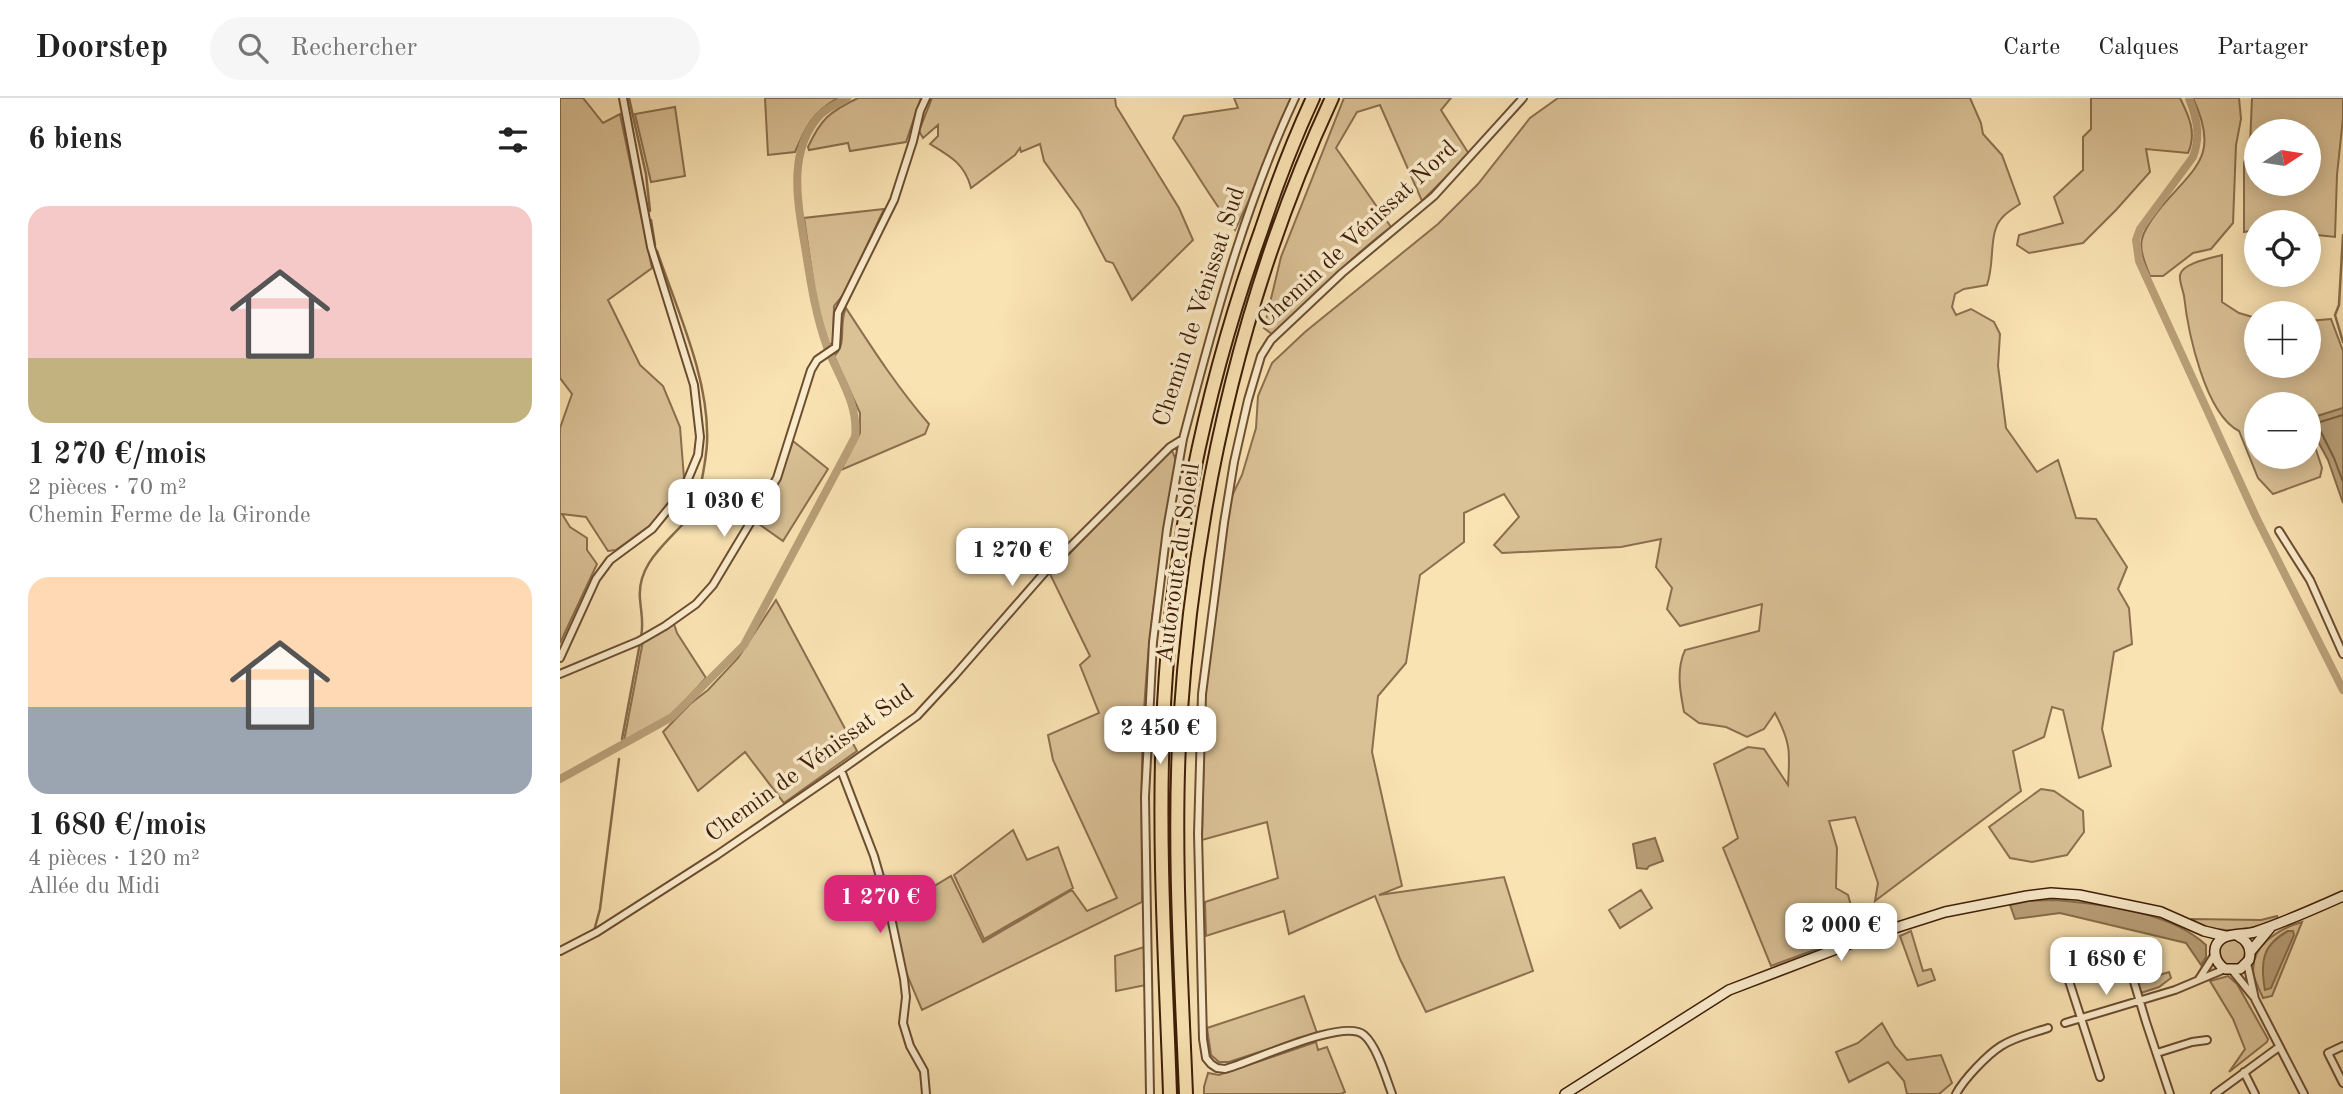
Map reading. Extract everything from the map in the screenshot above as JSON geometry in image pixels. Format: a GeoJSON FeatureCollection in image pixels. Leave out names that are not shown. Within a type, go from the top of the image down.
{"type":"FeatureCollection","features":[{"type":"Feature","properties":{"kind":"highway","name":"Autoroute du Soleil"},"geometry":{"type":"LineString","coordinates":[[1170,1094],[1161,831],[1163,727],[1171,626],[1183,532],[1204,422],[1228,329],[1285,162],[1313,98]]}},
{"type":"Feature","properties":{"kind":"highway","name":"Autoroute du Soleil"},"geometry":{"type":"LineString","coordinates":[[1186,1094],[1178,831],[1180,725],[1198,551],[1231,390],[1261,282],[1282,218],[1332,98]]}},
{"type":"Feature","properties":{"kind":"main road"},"geometry":{"type":"LineString","coordinates":[[1565,1094],[1729,990],[1881,932],[1945,912],[2000,900],[2051,893],[2079,895],[2151,909],[2204,931],[2238,936],[2271,926],[2343,897]]}},
{"type":"Feature","properties":{"kind":"main road"},"geometry":{"type":"LineString","coordinates":[[2204,931],[2215,951],[2217,962],[2229,970],[2240,969],[2247,963],[2250,952],[2271,926]]}},
{"type":"Feature","properties":{"kind":"main road"},"geometry":{"type":"LineString","coordinates":[[2215,951],[2225,936]]}},
{"type":"Feature","properties":{"kind":"main road"},"geometry":{"type":"LineString","coordinates":[[2238,936],[2245,940],[2250,952]]}},
{"type":"Feature","properties":{"kind":"street"},"geometry":{"type":"LineString","coordinates":[[560,658],[603,568],[652,529],[683,491],[698,456],[700,437],[694,385],[651,247],[624,98]]}},
{"type":"Feature","properties":{"kind":"street"},"geometry":{"type":"LineString","coordinates":[[560,674],[639,641],[665,626],[696,604],[713,585],[777,478],[811,370],[822,356],[836,348],[838,313],[894,200],[913,141],[919,111],[926,98]]}},
{"type":"Feature","properties":{"kind":"street","name":"Chemin de Vénissat Sud"},"geometry":{"type":"LineString","coordinates":[[560,951],[597,932],[841,770],[916,716],[955,676],[1045,572],[1170,447],[1182,439],[1227,278],[1257,190],[1295,98]]}},
{"type":"Feature","properties":{"kind":"street","name":"Chemin de Vénissat Nord"},"geometry":{"type":"LineString","coordinates":[[1392,1094],[1372,1045],[1366,1037],[1352,1030],[1325,1034],[1225,1069],[1217,1068],[1206,1058],[1203,1039],[1198,834],[1202,694],[1219,563],[1234,462],[1261,356],[1272,340],[1342,273],[1434,196],[1523,98]]}},
{"type":"Feature","properties":{"kind":"street"},"geometry":{"type":"LineString","coordinates":[[1150,1094],[1145,797],[1153,642],[1167,529],[1182,439]]}},
{"type":"Feature","properties":{"kind":"street"},"geometry":{"type":"LineString","coordinates":[[2279,531],[2310,580],[2343,654]]}},
{"type":"Feature","properties":{"kind":"street"},"geometry":{"type":"LineString","coordinates":[[841,770],[874,856],[889,908],[904,979],[906,997],[903,1023],[910,1046],[924,1071],[926,1094]]}},
{"type":"Feature","properties":{"kind":"street"},"geometry":{"type":"LineString","coordinates":[[2058,947],[2100,1077]]}},
{"type":"Feature","properties":{"kind":"street"},"geometry":{"type":"LineString","coordinates":[[2199,979],[2215,951]]}},
{"type":"Feature","properties":{"kind":"street"},"geometry":{"type":"LineString","coordinates":[[2126,956],[2170,1094]]}},
{"type":"Feature","properties":{"kind":"street"},"geometry":{"type":"LineString","coordinates":[[2247,963],[2255,999],[2304,1094]]}},
{"type":"Feature","properties":{"kind":"street"},"geometry":{"type":"LineString","coordinates":[[2065,1023],[2229,970],[2255,999]]}},
{"type":"Feature","properties":{"kind":"street"},"geometry":{"type":"LineString","coordinates":[[1956,1094],[2001,1046],[2048,1028]]}},
{"type":"Feature","properties":{"kind":"street"},"geometry":{"type":"LineString","coordinates":[[2157,1053],[2207,1040]]}},
{"type":"Feature","properties":{"kind":"street"},"geometry":{"type":"LineString","coordinates":[[2320,1056],[2343,1046]]}},
{"type":"Feature","properties":{"kind":"street"},"geometry":{"type":"LineString","coordinates":[[2215,1094],[2279,1047]]}},
{"type":"Feature","properties":{"kind":"street"},"geometry":{"type":"LineString","coordinates":[[2328,1053],[2343,1083]]}},
{"type":"Feature","properties":{"kind":"street"},"geometry":{"type":"LineString","coordinates":[[2244,1072],[2255,1094]]}},
{"type":"Feature","properties":{"kind":"shaded area"},"geometry":{"type":"Polygon","coordinates":[[[560,98],[583,98],[603,123],[620,114],[652,268],[608,300],[640,365],[663,386],[680,427],[684,478],[675,498],[652,524],[616,550],[608,551],[586,517],[562,514],[570,527],[587,538],[587,550],[597,564],[560,643],[560,428],[572,394],[560,378],[560,98]]]}},
{"type":"Feature","properties":{"kind":"shaded area"},"geometry":{"type":"Polygon","coordinates":[[[765,98],[838,98],[811,120],[795,152],[768,155],[765,98]]]}},
{"type":"Feature","properties":{"kind":"shaded area"},"geometry":{"type":"Polygon","coordinates":[[[858,98],[921,98],[906,142],[850,151],[848,143],[809,150],[813,137],[827,117],[858,98]]]}},
{"type":"Feature","properties":{"kind":"shaded area"},"geometry":{"type":"Polygon","coordinates":[[[932,98],[1115,98],[1116,106],[1179,208],[1193,240],[1132,300],[1113,263],[1106,261],[1080,211],[1044,161],[1040,144],[1021,152],[1020,148],[1015,155],[971,188],[961,167],[930,144],[938,136],[938,125],[923,138],[919,131],[932,98]]]}},
{"type":"Feature","properties":{"kind":"shaded area"},"geometry":{"type":"Polygon","coordinates":[[[1234,98],[1293,98],[1235,230],[1173,138],[1184,116],[1238,108],[1234,98]]]}},
{"type":"Feature","properties":{"kind":"shaded area"},"geometry":{"type":"Polygon","coordinates":[[[1344,98],[1451,98],[1441,110],[1469,154],[1422,201],[1380,105],[1357,112],[1336,148],[1391,227],[1345,266],[1273,335],[1264,328],[1281,257],[1344,98]]]}},
{"type":"Feature","properties":{"kind":"shaded area"},"geometry":{"type":"Polygon","coordinates":[[[1558,98],[1970,98],[1983,134],[2002,155],[2020,204],[2003,217],[1996,228],[1987,285],[1964,289],[1955,294],[1952,307],[1956,315],[1971,309],[1994,322],[2000,334],[1998,366],[2006,428],[2037,472],[2058,460],[2076,518],[2096,519],[2127,567],[2118,589],[2129,608],[2132,644],[2114,652],[2102,729],[2111,766],[2079,778],[2063,710],[2052,707],[2044,737],[2013,751],[2021,791],[1875,901],[1878,883],[1855,817],[1829,821],[1837,848],[1836,888],[1848,895],[1853,913],[1837,916],[1836,942],[1771,966],[1723,848],[1738,838],[1714,764],[1748,747],[1764,749],[1788,785],[1787,740],[1775,713],[1764,729],[1747,737],[1726,727],[1699,723],[1684,712],[1680,681],[1680,665],[1685,650],[1759,631],[1762,604],[1680,626],[1667,609],[1672,588],[1656,567],[1661,539],[1621,547],[1502,553],[1494,545],[1519,517],[1504,494],[1464,513],[1464,542],[1420,575],[1406,663],[1378,696],[1372,752],[1402,886],[1379,895],[1504,877],[1533,971],[1426,1012],[1400,959],[1375,896],[1289,934],[1284,911],[1206,936],[1205,902],[1278,878],[1267,822],[1202,840],[1205,694],[1218,579],[1231,498],[1242,475],[1256,428],[1258,396],[1272,363],[1305,332],[1438,224],[1478,184],[1530,118],[1558,98]]]}},
{"type":"Feature","properties":{"kind":"shaded area"},"geometry":{"type":"Polygon","coordinates":[[[2091,98],[2180,98],[2189,118],[2191,146],[2188,153],[2146,149],[2150,172],[2083,243],[2029,253],[2017,245],[2019,235],[2063,223],[2054,197],[2083,170],[2083,137],[2091,129],[2091,98]]]}},
{"type":"Feature","properties":{"kind":"shaded area"},"geometry":{"type":"Polygon","coordinates":[[[2193,98],[2239,98],[2241,119],[2236,145],[2233,223],[2211,249],[2193,253],[2163,276],[2150,276],[2141,248],[2144,232],[2158,211],[2192,172],[2204,149],[2201,118],[2193,98]]]}},
{"type":"Feature","properties":{"kind":"shaded area"},"geometry":{"type":"Polygon","coordinates":[[[2252,98],[2343,98],[2335,237],[2321,235],[2321,210],[2244,210],[2244,196],[2321,196],[2321,119],[2251,119],[2252,98]]]}},
{"type":"Feature","properties":{"kind":"shaded area"},"geometry":{"type":"Polygon","coordinates":[[[675,107],[685,176],[651,182],[635,114],[675,107]]]}},
{"type":"Feature","properties":{"kind":"shaded area"},"geometry":{"type":"Polygon","coordinates":[[[884,209],[844,294],[834,306],[833,344],[829,344],[817,307],[804,218],[884,209]]]}},
{"type":"Feature","properties":{"kind":"shaded area"},"geometry":{"type":"Polygon","coordinates":[[[2222,255],[2222,302],[2244,314],[2244,378],[2321,378],[2321,320],[2331,319],[2343,351],[2343,408],[2321,415],[2321,392],[2244,392],[2244,443],[2239,431],[2227,422],[2217,408],[2200,371],[2194,350],[2180,275],[2186,267],[2222,255]]]}},
{"type":"Feature","properties":{"kind":"shaded area"},"geometry":{"type":"Polygon","coordinates":[[[846,308],[875,353],[929,424],[925,434],[841,470],[860,433],[860,413],[834,356],[841,346],[846,308]]]}},
{"type":"Feature","properties":{"kind":"shaded area"},"geometry":{"type":"Polygon","coordinates":[[[793,441],[828,469],[783,541],[756,522],[779,481],[793,441]]]}},
{"type":"Feature","properties":{"kind":"shaded area"},"geometry":{"type":"Polygon","coordinates":[[[1171,448],[1177,463],[1157,579],[1145,695],[1142,902],[922,1010],[902,963],[891,901],[926,891],[951,876],[983,942],[1072,890],[1087,911],[1117,898],[1053,760],[1048,735],[1099,713],[1080,665],[1090,656],[1050,574],[1171,448]]]}},
{"type":"Feature","properties":{"kind":"shaded area"},"geometry":{"type":"Polygon","coordinates":[[[2321,465],[2322,468],[2320,477],[2273,494],[2258,478],[2254,469],[2321,469],[2321,465]]]}},
{"type":"Feature","properties":{"kind":"shaded area"},"geometry":{"type":"Polygon","coordinates":[[[776,600],[857,751],[784,803],[745,752],[698,791],[663,732],[738,658],[776,600]]]}},
{"type":"Feature","properties":{"kind":"shaded area"},"geometry":{"type":"Polygon","coordinates":[[[674,624],[706,678],[671,716],[624,741],[643,641],[674,624]]]}},
{"type":"Feature","properties":{"kind":"shaded area"},"geometry":{"type":"Polygon","coordinates":[[[2041,789],[2054,791],[2083,811],[2084,832],[2067,855],[2032,862],[2010,858],[1989,827],[2041,789]]]}},
{"type":"Feature","properties":{"kind":"shaded area"},"geometry":{"type":"Polygon","coordinates":[[[1013,830],[1027,860],[1058,847],[1073,888],[984,939],[954,875],[1013,830]]]}},
{"type":"Feature","properties":{"kind":"shaded area"},"geometry":{"type":"Polygon","coordinates":[[[1641,890],[1652,908],[1620,928],[1609,910],[1641,890]]]}},
{"type":"Feature","properties":{"kind":"shaded area"},"geometry":{"type":"Polygon","coordinates":[[[2277,916],[2278,919],[2244,932],[2207,928],[2192,920],[2261,920],[2277,916]]]}},
{"type":"Feature","properties":{"kind":"shaded area"},"geometry":{"type":"Polygon","coordinates":[[[2302,922],[2272,996],[2263,998],[2253,966],[2260,948],[2284,929],[2302,922]]]}},
{"type":"Feature","properties":{"kind":"shaded area"},"geometry":{"type":"Polygon","coordinates":[[[1911,931],[1923,971],[1931,969],[1935,980],[1918,986],[1900,936],[1911,931]]]}},
{"type":"Feature","properties":{"kind":"shaded area"},"geometry":{"type":"Polygon","coordinates":[[[2232,939],[2241,943],[2245,952],[2241,961],[2232,965],[2223,961],[2219,952],[2223,943],[2232,939]]]}},
{"type":"Feature","properties":{"kind":"shaded area"},"geometry":{"type":"Polygon","coordinates":[[[1144,947],[1146,985],[1116,991],[1115,956],[1144,947]]]}},
{"type":"Feature","properties":{"kind":"shaded area"},"geometry":{"type":"Polygon","coordinates":[[[2169,972],[2171,978],[2159,987],[2141,993],[2137,982],[2169,972]]]}},
{"type":"Feature","properties":{"kind":"shaded area"},"geometry":{"type":"Polygon","coordinates":[[[2228,976],[2237,984],[2268,1039],[2229,1072],[2245,1049],[2233,1019],[2210,981],[2228,976]]]}},
{"type":"Feature","properties":{"kind":"shaded area"},"geometry":{"type":"Polygon","coordinates":[[[1304,996],[1317,1033],[1229,1062],[1219,1062],[1211,1055],[1207,1028],[1304,996]]]}},
{"type":"Feature","properties":{"kind":"shaded area"},"geometry":{"type":"Polygon","coordinates":[[[1882,1023],[1895,1046],[1907,1060],[1941,1055],[1952,1083],[1939,1094],[1907,1094],[1904,1081],[1888,1062],[1849,1082],[1836,1052],[1858,1043],[1882,1023]]]}},
{"type":"Feature","properties":{"kind":"shaded area"},"geometry":{"type":"Polygon","coordinates":[[[1316,1042],[1318,1050],[1327,1047],[1345,1092],[1204,1094],[1208,1073],[1219,1075],[1316,1042]]]}},
{"type":"Feature","properties":{"kind":"water"},"geometry":{"type":"Polygon","coordinates":[[[2343,408],[2343,503],[2321,447],[2321,415],[2343,408]]]}},
{"type":"Feature","properties":{"kind":"water"},"geometry":{"type":"Polygon","coordinates":[[[1655,838],[1663,861],[1647,869],[1637,868],[1633,844],[1655,838]]]}},
{"type":"Feature","properties":{"kind":"water"},"geometry":{"type":"Polygon","coordinates":[[[2054,900],[2114,907],[2155,917],[2191,934],[2206,945],[2206,957],[2201,965],[2186,943],[2060,913],[2015,919],[2010,905],[2054,900]]]}},
{"type":"Feature","properties":{"kind":"water"},"geometry":{"type":"Polygon","coordinates":[[[2288,931],[2293,931],[2294,935],[2271,988],[2265,990],[2265,955],[2273,942],[2288,931]]]}},
{"type":"Feature","properties":{"kind":"waterway"},"geometry":{"type":"LineString","coordinates":[[629,98],[646,174],[650,211]]}},
{"type":"Feature","properties":{"kind":"waterway"},"geometry":{"type":"LineString","coordinates":[[560,779],[672,717],[744,645],[855,437],[851,402],[827,347],[817,312],[800,218],[797,181],[798,163],[809,130],[823,112],[847,98]]}},
{"type":"Feature","properties":{"kind":"waterway"},"geometry":{"type":"LineString","coordinates":[[2189,98],[2197,127],[2193,157],[2140,229],[2136,240],[2139,261],[2256,517],[2343,690]]}},
{"type":"Feature","properties":{"kind":"waterway"},"geometry":{"type":"LineString","coordinates":[[651,220],[655,245]]}},
{"type":"Feature","properties":{"kind":"waterway"},"geometry":{"type":"LineString","coordinates":[[2343,235],[2339,305],[2335,315],[2343,342]]}},
{"type":"Feature","properties":{"kind":"waterway"},"geometry":{"type":"LineString","coordinates":[[657,251],[691,346],[707,419],[705,459],[697,507],[692,515]]}},
{"type":"Feature","properties":{"kind":"waterway"},"geometry":{"type":"LineString","coordinates":[[641,637],[640,587],[643,576],[653,557],[683,524]]}},
{"type":"Feature","properties":{"kind":"waterway"},"geometry":{"type":"LineString","coordinates":[[622,739],[640,643]]}},
{"type":"Feature","properties":{"kind":"waterway"},"geometry":{"type":"LineString","coordinates":[[594,931],[600,909],[619,759]]}}]}
